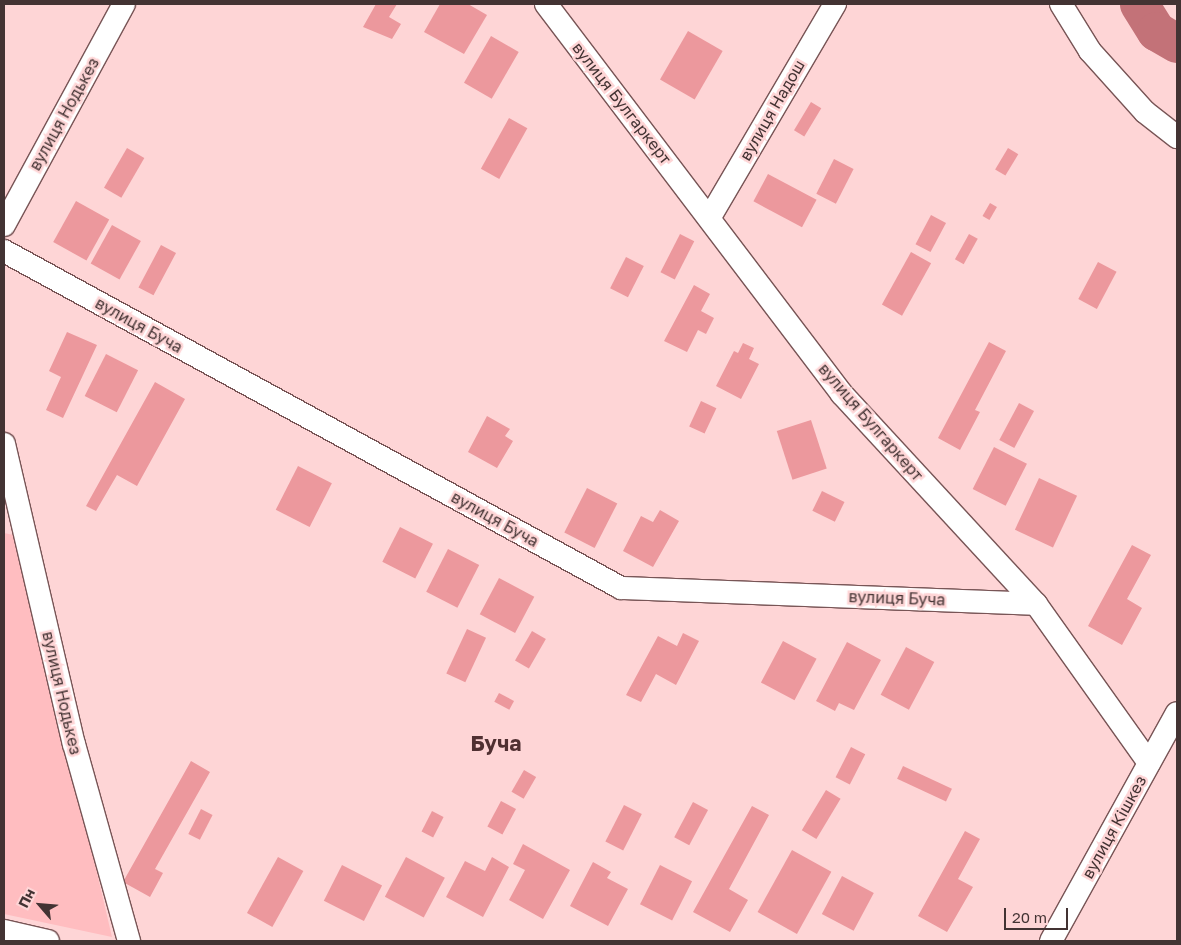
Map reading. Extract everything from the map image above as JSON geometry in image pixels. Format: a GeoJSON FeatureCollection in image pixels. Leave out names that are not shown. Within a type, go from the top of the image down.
{"type":"FeatureCollection","features":[{"type":"Feature","properties":{"kind":"street","name":"вулиця Нодькез"},"geometry":{"type":"LineString","coordinates":[[4,225],[124,4]]}},
{"type":"Feature","properties":{"kind":"street","name":"вулиця Булгаркерт"},"geometry":{"type":"LineString","coordinates":[[546,4],[710,217],[842,394],[1036,604],[1149,763]]}},
{"type":"Feature","properties":{"kind":"street","name":"вулиця Надош"},"geometry":{"type":"LineString","coordinates":[[710,217],[834,4]]}},
{"type":"Feature","properties":{"kind":"street"},"geometry":{"type":"LineString","coordinates":[[1060,4],[1090,51],[1145,112],[1177,137]]}},
{"type":"Feature","properties":{"kind":"street","name":"вулиця Буча"},"geometry":{"type":"LineString","coordinates":[[4,251],[621,588],[1036,604]]}},
{"type":"Feature","properties":{"kind":"street","name":"вулиця Нодькез"},"geometry":{"type":"LineString","coordinates":[[4,444],[74,744],[130,941]]}},
{"type":"Feature","properties":{"kind":"street","name":"вулиця Кішкез"},"geometry":{"type":"LineString","coordinates":[[1051,941],[1177,713]]}},
{"type":"Feature","properties":{"kind":"street"},"geometry":{"type":"LineString","coordinates":[[4,931],[48,941]]}},
{"type":"Feature","properties":{"kind":"shaded area"},"geometry":{"type":"Polygon","coordinates":[[[4,533],[18,536],[112,937],[4,914],[4,533]]]}},
{"type":"Feature","properties":{"kind":"building"},"geometry":{"type":"Polygon","coordinates":[[[376,4],[397,4],[389,17],[401,24],[392,39],[363,27],[376,4]]]}},
{"type":"Feature","properties":{"kind":"building"},"geometry":{"type":"Polygon","coordinates":[[[440,4],[468,4],[487,15],[464,54],[424,32],[440,4]]]}},
{"type":"Feature","properties":{"kind":"building"},"geometry":{"type":"Polygon","coordinates":[[[688,31],[723,51],[695,99],[660,79],[688,31]]]}},
{"type":"Feature","properties":{"kind":"building"},"geometry":{"type":"Polygon","coordinates":[[[491,36],[519,52],[492,99],[464,83],[491,36]]]}},
{"type":"Feature","properties":{"kind":"building"},"geometry":{"type":"Polygon","coordinates":[[[811,102],[821,108],[804,136],[794,130],[811,102]]]}},
{"type":"Feature","properties":{"kind":"building"},"geometry":{"type":"Polygon","coordinates":[[[509,118],[527,128],[499,179],[481,169],[509,118]]]}},
{"type":"Feature","properties":{"kind":"building"},"geometry":{"type":"Polygon","coordinates":[[[127,148],[144,158],[121,198],[104,188],[127,148]]]}},
{"type":"Feature","properties":{"kind":"building"},"geometry":{"type":"Polygon","coordinates":[[[1008,148],[1018,154],[1005,176],[995,169],[1008,148]]]}},
{"type":"Feature","properties":{"kind":"building"},"geometry":{"type":"Polygon","coordinates":[[[834,159],[854,169],[836,204],[816,194],[834,159]]]}},
{"type":"Feature","properties":{"kind":"building"},"geometry":{"type":"Polygon","coordinates":[[[768,174],[817,200],[802,227],[753,201],[768,174]]]}},
{"type":"Feature","properties":{"kind":"building"},"geometry":{"type":"Polygon","coordinates":[[[76,201],[109,219],[86,261],[53,242],[76,201]]]}},
{"type":"Feature","properties":{"kind":"building"},"geometry":{"type":"Polygon","coordinates":[[[990,203],[997,207],[989,220],[982,216],[990,203]]]}},
{"type":"Feature","properties":{"kind":"building"},"geometry":{"type":"Polygon","coordinates":[[[931,215],[946,223],[931,252],[916,244],[931,215]]]}},
{"type":"Feature","properties":{"kind":"building"},"geometry":{"type":"Polygon","coordinates":[[[112,225],[141,241],[120,279],[91,263],[112,225]]]}},
{"type":"Feature","properties":{"kind":"building"},"geometry":{"type":"Polygon","coordinates":[[[680,234],[694,241],[675,280],[660,272],[680,234]]]}},
{"type":"Feature","properties":{"kind":"building"},"geometry":{"type":"Polygon","coordinates":[[[969,234],[978,239],[964,264],[955,259],[969,234]]]}},
{"type":"Feature","properties":{"kind":"building"},"geometry":{"type":"Polygon","coordinates":[[[161,245],[176,253],[153,295],[138,287],[161,245]]]}},
{"type":"Feature","properties":{"kind":"building"},"geometry":{"type":"Polygon","coordinates":[[[911,252],[931,263],[902,316],[882,304],[911,252]]]}},
{"type":"Feature","properties":{"kind":"building"},"geometry":{"type":"Polygon","coordinates":[[[626,257],[644,266],[628,297],[610,288],[626,257]]]}},
{"type":"Feature","properties":{"kind":"building"},"geometry":{"type":"Polygon","coordinates":[[[1098,262],[1117,272],[1097,309],[1078,299],[1098,262]]]}},
{"type":"Feature","properties":{"kind":"building"},"geometry":{"type":"Polygon","coordinates":[[[694,285],[710,294],[701,311],[714,318],[706,334],[698,330],[687,352],[664,341],[694,285]]]}},
{"type":"Feature","properties":{"kind":"building"},"geometry":{"type":"Polygon","coordinates":[[[67,332],[97,345],[63,418],[46,410],[61,377],[49,371],[67,332]]]}},
{"type":"Feature","properties":{"kind":"building"},"geometry":{"type":"Polygon","coordinates":[[[989,342],[1006,351],[975,410],[980,412],[960,450],[938,438],[989,342]]]}},
{"type":"Feature","properties":{"kind":"building"},"geometry":{"type":"Polygon","coordinates":[[[743,343],[754,348],[749,359],[759,364],[741,399],[716,386],[734,351],[738,353],[743,343]]]}},
{"type":"Feature","properties":{"kind":"building"},"geometry":{"type":"Polygon","coordinates":[[[106,354],[138,370],[117,412],[85,396],[106,354]]]}},
{"type":"Feature","properties":{"kind":"building"},"geometry":{"type":"Polygon","coordinates":[[[155,382],[185,399],[137,486],[117,475],[96,511],[86,506],[155,382]]]}},
{"type":"Feature","properties":{"kind":"building"},"geometry":{"type":"Polygon","coordinates":[[[701,401],[716,408],[705,434],[689,426],[701,401]]]}},
{"type":"Feature","properties":{"kind":"building"},"geometry":{"type":"Polygon","coordinates":[[[1019,403],[1034,411],[1014,448],[999,440],[1019,403]]]}},
{"type":"Feature","properties":{"kind":"building"},"geometry":{"type":"Polygon","coordinates":[[[487,416],[510,429],[505,436],[513,441],[497,468],[468,452],[487,416]]]}},
{"type":"Feature","properties":{"kind":"building"},"geometry":{"type":"Polygon","coordinates":[[[811,420],[827,469],[793,480],[777,431],[811,420]]]}},
{"type":"Feature","properties":{"kind":"building"},"geometry":{"type":"Polygon","coordinates":[[[994,447],[1027,464],[1006,506],[973,489],[994,447]]]}},
{"type":"Feature","properties":{"kind":"building"},"geometry":{"type":"Polygon","coordinates":[[[298,466],[332,483],[310,527],[276,510],[298,466]]]}},
{"type":"Feature","properties":{"kind":"building"},"geometry":{"type":"Polygon","coordinates":[[[1039,478],[1077,496],[1053,547],[1015,530],[1039,478]]]}},
{"type":"Feature","properties":{"kind":"building"},"geometry":{"type":"Polygon","coordinates":[[[587,488],[617,503],[595,548],[564,533],[587,488]]]}},
{"type":"Feature","properties":{"kind":"building"},"geometry":{"type":"Polygon","coordinates":[[[822,491],[844,502],[835,522],[812,511],[822,491]]]}},
{"type":"Feature","properties":{"kind":"building"},"geometry":{"type":"Polygon","coordinates":[[[660,510],[679,521],[653,567],[623,551],[641,516],[653,522],[660,510]]]}},
{"type":"Feature","properties":{"kind":"building"},"geometry":{"type":"Polygon","coordinates":[[[400,527],[433,544],[415,579],[382,562],[400,527]]]}},
{"type":"Feature","properties":{"kind":"building"},"geometry":{"type":"Polygon","coordinates":[[[1132,545],[1151,555],[1127,599],[1142,608],[1122,645],[1088,626],[1132,545]]]}},
{"type":"Feature","properties":{"kind":"building"},"geometry":{"type":"Polygon","coordinates":[[[448,549],[479,565],[457,608],[426,592],[448,549]]]}},
{"type":"Feature","properties":{"kind":"building"},"geometry":{"type":"Polygon","coordinates":[[[499,578],[534,597],[515,633],[480,614],[499,578]]]}},
{"type":"Feature","properties":{"kind":"building"},"geometry":{"type":"Polygon","coordinates":[[[467,629],[486,638],[465,682],[446,673],[467,629]]]}},
{"type":"Feature","properties":{"kind":"building"},"geometry":{"type":"Polygon","coordinates":[[[532,631],[546,639],[529,668],[515,660],[532,631]]]}},
{"type":"Feature","properties":{"kind":"building"},"geometry":{"type":"Polygon","coordinates":[[[683,633],[699,641],[676,685],[656,674],[641,702],[626,695],[658,636],[677,646],[683,633]]]}},
{"type":"Feature","properties":{"kind":"building"},"geometry":{"type":"Polygon","coordinates":[[[783,641],[817,659],[794,700],[761,682],[783,641]]]}},
{"type":"Feature","properties":{"kind":"building"},"geometry":{"type":"Polygon","coordinates":[[[847,642],[881,660],[854,710],[839,703],[835,711],[816,701],[847,642]]]}},
{"type":"Feature","properties":{"kind":"building"},"geometry":{"type":"Polygon","coordinates":[[[906,647],[934,662],[909,710],[881,695],[906,647]]]}},
{"type":"Feature","properties":{"kind":"building"},"geometry":{"type":"Polygon","coordinates":[[[499,693],[514,701],[509,710],[494,702],[499,693]]]}},
{"type":"Feature","properties":{"kind":"building"},"geometry":{"type":"Polygon","coordinates":[[[851,747],[865,754],[850,785],[836,777],[851,747]]]}},
{"type":"Feature","properties":{"kind":"building"},"geometry":{"type":"Polygon","coordinates":[[[191,761],[210,772],[155,869],[163,873],[150,897],[123,882],[191,761]]]}},
{"type":"Feature","properties":{"kind":"building"},"geometry":{"type":"Polygon","coordinates":[[[903,766],[952,789],[946,802],[897,779],[903,766]]]}},
{"type":"Feature","properties":{"kind":"building"},"geometry":{"type":"Polygon","coordinates":[[[524,770],[536,777],[524,799],[512,792],[524,770]]]}},
{"type":"Feature","properties":{"kind":"building"},"geometry":{"type":"Polygon","coordinates":[[[826,790],[841,799],[816,839],[802,830],[826,790]]]}},
{"type":"Feature","properties":{"kind":"building"},"geometry":{"type":"Polygon","coordinates":[[[501,801],[516,809],[502,835],[487,827],[501,801]]]}},
{"type":"Feature","properties":{"kind":"building"},"geometry":{"type":"Polygon","coordinates":[[[693,802],[708,810],[689,845],[674,837],[693,802]]]}},
{"type":"Feature","properties":{"kind":"building"},"geometry":{"type":"Polygon","coordinates":[[[624,805],[642,814],[623,851],[605,842],[624,805]]]}},
{"type":"Feature","properties":{"kind":"building"},"geometry":{"type":"Polygon","coordinates":[[[752,806],[769,815],[729,889],[748,900],[730,932],[693,912],[752,806]]]}},
{"type":"Feature","properties":{"kind":"building"},"geometry":{"type":"Polygon","coordinates":[[[201,809],[213,815],[200,840],[188,834],[201,809]]]}},
{"type":"Feature","properties":{"kind":"building"},"geometry":{"type":"Polygon","coordinates":[[[432,811],[444,817],[433,837],[422,831],[432,811]]]}},
{"type":"Feature","properties":{"kind":"building"},"geometry":{"type":"Polygon","coordinates":[[[965,831],[980,839],[958,879],[973,887],[947,932],[918,916],[965,831]]]}},
{"type":"Feature","properties":{"kind":"building"},"geometry":{"type":"Polygon","coordinates":[[[523,844],[570,870],[543,919],[509,900],[525,870],[513,864],[523,844]]]}},
{"type":"Feature","properties":{"kind":"building"},"geometry":{"type":"Polygon","coordinates":[[[792,850],[831,872],[797,934],[758,912],[792,850]]]}},
{"type":"Feature","properties":{"kind":"building"},"geometry":{"type":"Polygon","coordinates":[[[278,857],[303,871],[272,927],[247,913],[278,857]]]}},
{"type":"Feature","properties":{"kind":"building"},"geometry":{"type":"Polygon","coordinates":[[[406,857],[445,878],[424,917],[385,897],[406,857]]]}},
{"type":"Feature","properties":{"kind":"building"},"geometry":{"type":"Polygon","coordinates":[[[492,857],[509,867],[483,917],[446,897],[465,861],[485,871],[492,857]]]}},
{"type":"Feature","properties":{"kind":"building"},"geometry":{"type":"Polygon","coordinates":[[[593,862],[611,872],[607,878],[628,889],[608,926],[570,906],[593,862]]]}},
{"type":"Feature","properties":{"kind":"building"},"geometry":{"type":"Polygon","coordinates":[[[342,865],[382,885],[364,921],[324,901],[342,865]]]}},
{"type":"Feature","properties":{"kind":"building"},"geometry":{"type":"Polygon","coordinates":[[[660,865],[692,881],[672,921],[640,904],[660,865]]]}},
{"type":"Feature","properties":{"kind":"building"},"geometry":{"type":"Polygon","coordinates":[[[842,876],[874,893],[854,931],[822,914],[842,876]]]}},
{"type":"Feature","properties":{"kind":"waterway"},"geometry":{"type":"LineString","coordinates":[[1139,4],[1156,31],[1177,43]]}},
{"type":"Feature","properties":{"kind":"district","name":"Буча"},"geometry":{"type":"Point","coordinates":[496,743]}}]}
